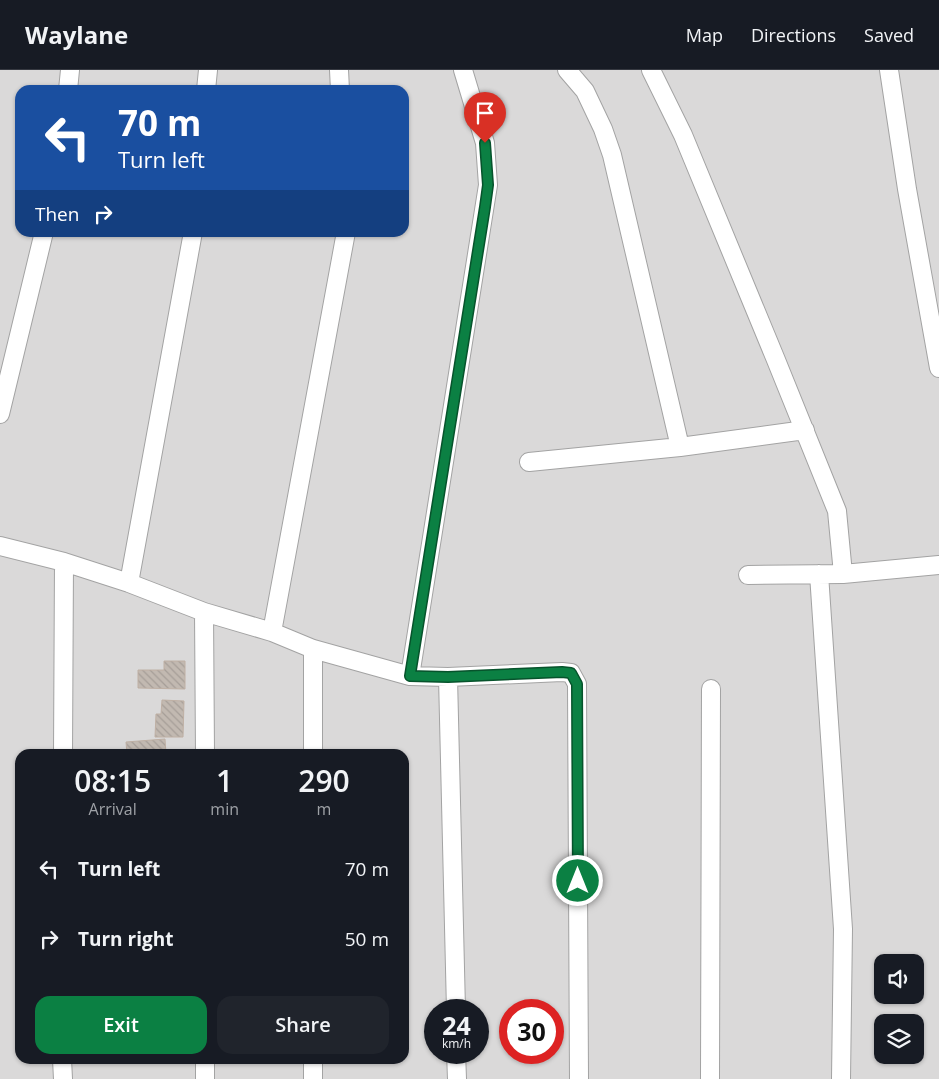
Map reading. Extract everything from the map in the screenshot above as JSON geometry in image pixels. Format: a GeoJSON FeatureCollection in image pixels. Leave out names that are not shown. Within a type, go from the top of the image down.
{"type":"FeatureCollection","features":[{"type":"Feature","properties":{"kind":"street"},"geometry":{"type":"LineString","coordinates":[[68,85],[70,70]]}},
{"type":"Feature","properties":{"kind":"street"},"geometry":{"type":"LineString","coordinates":[[206,85],[208,70]]}},
{"type":"Feature","properties":{"kind":"street"},"geometry":{"type":"LineString","coordinates":[[339,70],[340,85]]}},
{"type":"Feature","properties":{"kind":"street"},"geometry":{"type":"LineString","coordinates":[[410,676],[488,185],[485,143],[463,70]]}},
{"type":"Feature","properties":{"kind":"street"},"geometry":{"type":"LineString","coordinates":[[567,70],[585,91],[603,129],[612,155],[680,447]]}},
{"type":"Feature","properties":{"kind":"street"},"geometry":{"type":"LineString","coordinates":[[651,70],[683,135],[837,511],[843,574]]}},
{"type":"Feature","properties":{"kind":"street"},"geometry":{"type":"LineString","coordinates":[[889,70],[907,190],[939,368]]}},
{"type":"Feature","properties":{"kind":"street"},"geometry":{"type":"LineString","coordinates":[[0,414],[43,237]]}},
{"type":"Feature","properties":{"kind":"street"},"geometry":{"type":"LineString","coordinates":[[129,583],[192,237]]}},
{"type":"Feature","properties":{"kind":"street"},"geometry":{"type":"LineString","coordinates":[[272,632],[345,237]]}},
{"type":"Feature","properties":{"kind":"street"},"geometry":{"type":"LineString","coordinates":[[529,462],[680,447],[804,430]]}},
{"type":"Feature","properties":{"kind":"street"},"geometry":{"type":"LineString","coordinates":[[0,546],[64,562],[129,583],[204,612],[272,632],[313,649],[410,676],[448,677],[571,673],[577,684],[579,1079]]}},
{"type":"Feature","properties":{"kind":"street"},"geometry":{"type":"LineString","coordinates":[[63,749],[64,562]]}},
{"type":"Feature","properties":{"kind":"street"},"geometry":{"type":"LineString","coordinates":[[748,576],[843,574],[939,565]]}},
{"type":"Feature","properties":{"kind":"street"},"geometry":{"type":"LineString","coordinates":[[819,574],[843,929],[841,1079]]}},
{"type":"Feature","properties":{"kind":"street"},"geometry":{"type":"LineString","coordinates":[[204,612],[204,749]]}},
{"type":"Feature","properties":{"kind":"street"},"geometry":{"type":"LineString","coordinates":[[313,649],[313,749]]}},
{"type":"Feature","properties":{"kind":"street"},"geometry":{"type":"LineString","coordinates":[[448,677],[456,999]]}},
{"type":"Feature","properties":{"kind":"street"},"geometry":{"type":"LineString","coordinates":[[710,1079],[711,690]]}},
{"type":"Feature","properties":{"kind":"street"},"geometry":{"type":"LineString","coordinates":[[62,1064],[63,1079]]}},
{"type":"Feature","properties":{"kind":"street"},"geometry":{"type":"LineString","coordinates":[[205,1064],[205,1079]]}},
{"type":"Feature","properties":{"kind":"street"},"geometry":{"type":"LineString","coordinates":[[313,1064],[313,1079]]}},
{"type":"Feature","properties":{"kind":"street"},"geometry":{"type":"LineString","coordinates":[[456,1064],[457,1079]]}},
{"type":"Feature","properties":{"kind":"shaded area"},"geometry":{"type":"Polygon","coordinates":[[[0,70],[939,70],[939,1079],[0,1079],[0,70]]]}},
{"type":"Feature","properties":{"kind":"building"},"geometry":{"type":"Polygon","coordinates":[[[164,661],[185,661],[185,689],[138,688],[138,670],[164,670],[164,661]]]}},
{"type":"Feature","properties":{"kind":"building"},"geometry":{"type":"Polygon","coordinates":[[[162,700],[184,701],[183,737],[155,737],[156,714],[161,714],[162,700]]]}},
{"type":"Feature","properties":{"kind":"building"},"geometry":{"type":"Polygon","coordinates":[[[165,739],[166,749],[127,749],[126,742],[165,739]]]}},
{"type":"Feature","properties":{"kind":"route"},"geometry":{"type":"LineString","coordinates":[[485,143],[488,185],[485,207],[410,676],[448,677],[571,673],[577,684],[578,881]]}}]}
